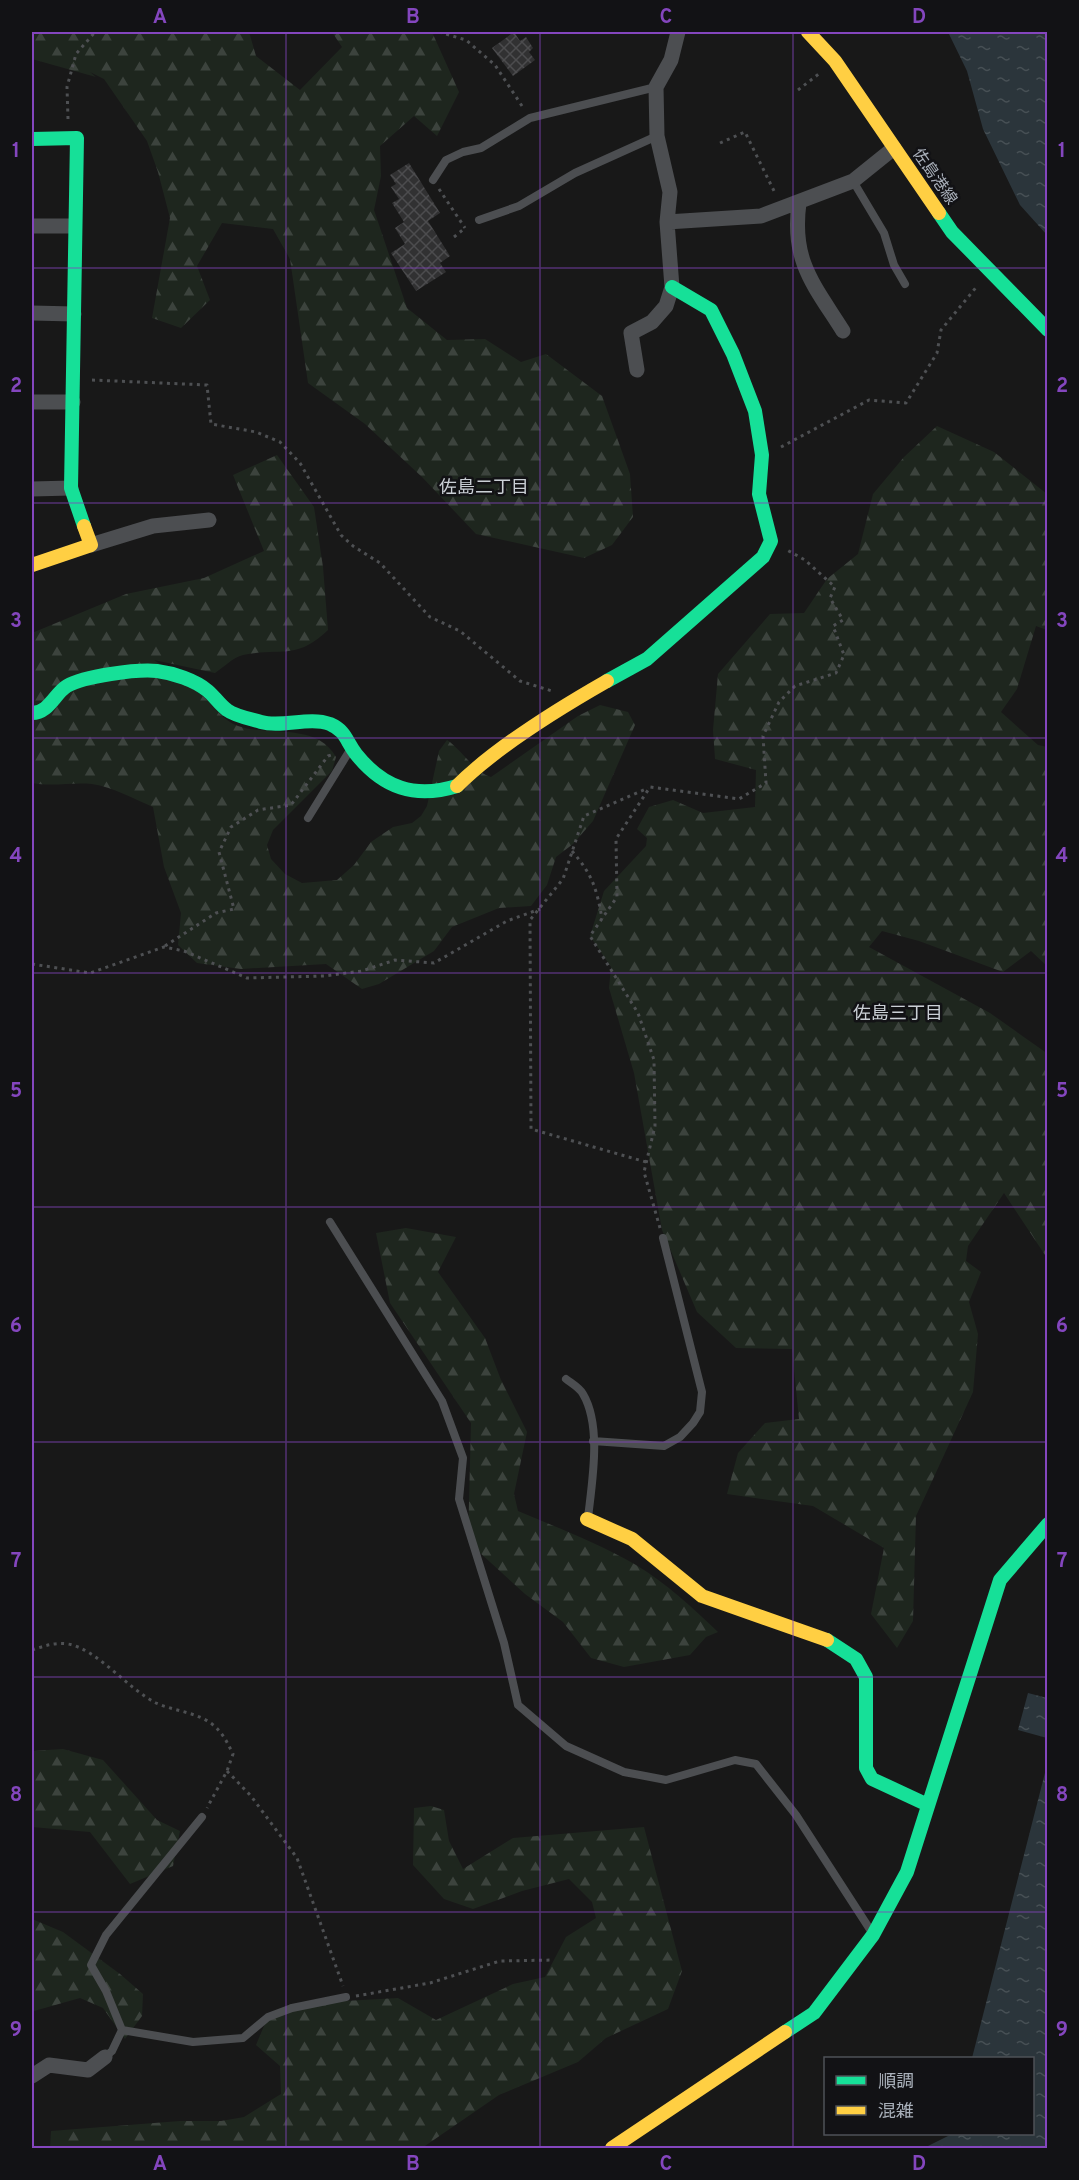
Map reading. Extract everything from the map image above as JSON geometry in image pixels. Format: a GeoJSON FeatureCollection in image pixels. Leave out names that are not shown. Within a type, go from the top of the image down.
{"type":"FeatureCollection","features":[{"type":"Feature","properties":{"kind":"street"},"geometry":{"type":"LineString","coordinates":[[637,370],[631,333],[652,322],[666,306],[672,287],[667,222],[670,192],[657,136],[656,87],[671,60],[678,32]]}},
{"type":"Feature","properties":{"kind":"street","name":"佐島港線"},"geometry":{"type":"LineString","coordinates":[[808,32],[835,61],[952,232],[1047,330]]}},
{"type":"Feature","properties":{"kind":"street"},"geometry":{"type":"LineString","coordinates":[[32,139],[77,138],[71,488],[91,545]]}},
{"type":"Feature","properties":{"kind":"street"},"geometry":{"type":"LineString","coordinates":[[667,222],[761,216],[854,181],[894,148]]}},
{"type":"Feature","properties":{"kind":"street"},"geometry":{"type":"LineString","coordinates":[[799,203],[796,241],[809,278],[843,331]]}},
{"type":"Feature","properties":{"kind":"street"},"geometry":{"type":"LineString","coordinates":[[32,226],[74,226]]}},
{"type":"Feature","properties":{"kind":"street"},"geometry":{"type":"LineString","coordinates":[[32,713],[50,704],[66,686],[88,678],[154,672],[176,675],[206,689],[228,711],[264,723],[327,723],[343,731],[356,754],[386,781],[404,791],[427,792],[456,787],[474,769],[577,698],[646,660],[763,557],[771,541],[759,494],[762,455],[755,411],[734,354],[711,310],[672,287]]}},
{"type":"Feature","properties":{"kind":"street"},"geometry":{"type":"LineString","coordinates":[[32,313],[74,314]]}},
{"type":"Feature","properties":{"kind":"street"},"geometry":{"type":"LineString","coordinates":[[32,402],[73,402]]}},
{"type":"Feature","properties":{"kind":"street"},"geometry":{"type":"LineString","coordinates":[[32,489],[71,488]]}},
{"type":"Feature","properties":{"kind":"street"},"geometry":{"type":"LineString","coordinates":[[32,565],[153,526],[209,520]]}},
{"type":"Feature","properties":{"kind":"street"},"geometry":{"type":"LineString","coordinates":[[587,1519],[632,1539],[702,1596],[834,1642],[856,1659],[866,1677],[866,1768],[872,1779],[928,1805]]}},
{"type":"Feature","properties":{"kind":"street"},"geometry":{"type":"LineString","coordinates":[[612,2148],[814,2013],[873,1935],[907,1872],[1000,1580],[1047,1524]]}},
{"type":"Feature","properties":{"kind":"street"},"geometry":{"type":"LineString","coordinates":[[32,2076],[49,2065],[88,2070],[105,2057]]}},
{"type":"Feature","properties":{"kind":"lane"},"geometry":{"type":"LineString","coordinates":[[433,180],[446,160],[463,152],[481,148],[530,118],[656,87]]}},
{"type":"Feature","properties":{"kind":"lane"},"geometry":{"type":"LineString","coordinates":[[479,219],[519,206],[575,173],[657,136]]}},
{"type":"Feature","properties":{"kind":"lane"},"geometry":{"type":"LineString","coordinates":[[854,181],[884,233],[894,265],[905,284]]}},
{"type":"Feature","properties":{"kind":"lane"},"geometry":{"type":"LineString","coordinates":[[308,818],[352,746]]}},
{"type":"Feature","properties":{"kind":"lane"},"geometry":{"type":"LineString","coordinates":[[330,1222],[442,1401],[463,1458],[459,1499],[504,1643],[519,1705],[567,1746],[624,1772],[666,1780],[735,1760],[756,1764],[796,1815],[873,1935]]}},
{"type":"Feature","properties":{"kind":"lane"},"geometry":{"type":"LineString","coordinates":[[593,1441],[664,1446],[680,1437],[700,1412],[702,1392],[663,1238]]}},
{"type":"Feature","properties":{"kind":"lane"},"geometry":{"type":"LineString","coordinates":[[566,1379],[583,1392],[592,1420],[593,1469],[587,1519]]}},
{"type":"Feature","properties":{"kind":"lane"},"geometry":{"type":"LineString","coordinates":[[105,2057],[112,2050],[122,2030],[106,1991],[91,1965],[106,1935],[202,1817]]}},
{"type":"Feature","properties":{"kind":"lane"},"geometry":{"type":"LineString","coordinates":[[122,2030],[194,2042],[243,2038],[268,2017],[292,2008],[346,1997]]}},
{"type":"Feature","properties":{"kind":"path"},"geometry":{"type":"LineString","coordinates":[[68,138],[67,87],[76,54],[95,32]]}},
{"type":"Feature","properties":{"kind":"path"},"geometry":{"type":"LineString","coordinates":[[438,32],[466,40],[495,65],[530,118]]}},
{"type":"Feature","properties":{"kind":"path"},"geometry":{"type":"LineString","coordinates":[[798,90],[835,61]]}},
{"type":"Feature","properties":{"kind":"path"},"geometry":{"type":"LineString","coordinates":[[720,143],[745,132],[783,208]]}},
{"type":"Feature","properties":{"kind":"path"},"geometry":{"type":"LineString","coordinates":[[433,180],[465,228]]}},
{"type":"Feature","properties":{"kind":"path"},"geometry":{"type":"LineString","coordinates":[[454,237],[479,219]]}},
{"type":"Feature","properties":{"kind":"path"},"geometry":{"type":"LineString","coordinates":[[762,455],[801,438],[869,400],[906,403],[937,353],[941,330],[989,272]]}},
{"type":"Feature","properties":{"kind":"path"},"geometry":{"type":"LineString","coordinates":[[73,379],[207,385],[211,424],[256,432],[280,442],[306,473],[341,535],[353,546],[380,563],[430,617],[460,632],[520,681],[577,698]]}},
{"type":"Feature","properties":{"kind":"path"},"geometry":{"type":"LineString","coordinates":[[646,1162],[531,1129],[530,920],[563,879],[584,816],[650,787],[740,799],[766,783],[763,736],[779,702],[795,686],[836,673],[844,655],[833,626],[843,620],[830,598],[835,587],[805,560],[771,541]]}},
{"type":"Feature","properties":{"kind":"path"},"geometry":{"type":"LineString","coordinates":[[32,964],[90,973],[164,947],[216,913],[234,909],[219,852],[231,827],[258,810],[291,805],[328,756],[352,746]]}},
{"type":"Feature","properties":{"kind":"path"},"geometry":{"type":"LineString","coordinates":[[650,787],[616,839],[617,897],[590,936],[638,1013],[654,1060],[655,1126],[644,1172],[663,1238]]}},
{"type":"Feature","properties":{"kind":"path"},"geometry":{"type":"LineString","coordinates":[[572,851],[588,870],[597,891],[603,919]]}},
{"type":"Feature","properties":{"kind":"path"},"geometry":{"type":"LineString","coordinates":[[164,947],[184,951],[247,978],[324,976],[362,971],[395,960],[434,963],[507,921],[540,909]]}},
{"type":"Feature","properties":{"kind":"path"},"geometry":{"type":"LineString","coordinates":[[32,1650],[49,1644],[69,1644],[93,1657],[136,1691],[157,1704],[210,1722],[224,1734],[233,1754],[227,1771],[202,1817]]}},
{"type":"Feature","properties":{"kind":"path"},"geometry":{"type":"LineString","coordinates":[[227,1771],[251,1796],[297,1858],[346,1997],[430,1983],[500,1962],[554,1960]]}},
{"type":"Feature","properties":{"kind":"green space"},"geometry":{"type":"Polygon","coordinates":[[[32,32],[249,32],[256,56],[300,90],[342,47],[332,32],[432,32],[459,92],[437,136],[414,116],[380,146],[381,176],[374,210],[407,308],[447,340],[485,339],[521,362],[546,354],[602,396],[630,474],[633,517],[612,545],[584,558],[476,534],[422,477],[365,424],[308,383],[290,259],[273,229],[222,223],[197,266],[210,300],[181,328],[152,318],[170,218],[147,141],[104,79],[90,72],[96,77],[32,59],[32,32]]]}},
{"type":"Feature","properties":{"kind":"green space"},"geometry":{"type":"Polygon","coordinates":[[[937,426],[994,452],[1047,494],[1047,630],[1036,626],[1017,689],[1001,712],[1038,745],[1047,747],[1047,966],[1031,951],[1003,972],[919,941],[882,931],[869,947],[990,1013],[1048,1054],[1047,1258],[1004,1193],[968,1246],[966,1261],[981,1272],[969,1302],[978,1334],[973,1392],[916,1516],[913,1621],[897,1648],[871,1614],[884,1548],[813,1506],[727,1494],[738,1453],[765,1423],[799,1419],[792,1349],[736,1348],[697,1312],[662,1230],[634,1073],[609,988],[611,967],[590,936],[604,891],[646,846],[647,838],[637,829],[649,807],[673,800],[703,813],[755,807],[756,770],[715,759],[713,730],[718,674],[770,614],[804,613],[827,579],[858,554],[873,494],[904,457],[937,426]]]}},
{"type":"Feature","properties":{"kind":"green space"},"geometry":{"type":"Polygon","coordinates":[[[277,455],[314,507],[323,567],[328,630],[317,640],[297,649],[239,656],[215,673],[154,660],[197,691],[233,724],[250,729],[291,732],[317,739],[336,757],[332,771],[273,830],[267,845],[271,859],[285,874],[302,883],[337,880],[354,865],[371,842],[393,827],[412,823],[421,816],[427,806],[439,751],[447,740],[479,771],[491,777],[578,716],[600,705],[628,712],[635,725],[593,821],[573,844],[556,857],[547,885],[531,906],[499,908],[452,927],[434,951],[379,984],[362,989],[326,964],[241,969],[197,963],[178,945],[181,913],[164,867],[153,807],[116,790],[92,784],[32,783],[32,633],[126,594],[204,578],[264,551],[233,475],[277,455]]]}},
{"type":"Feature","properties":{"kind":"green space"},"geometry":{"type":"Polygon","coordinates":[[[406,1228],[456,1237],[438,1272],[485,1338],[501,1380],[527,1432],[514,1494],[518,1511],[622,1557],[679,1596],[718,1632],[706,1637],[690,1655],[624,1667],[591,1658],[563,1622],[525,1594],[468,1542],[471,1423],[390,1303],[376,1233],[406,1228]]]}},
{"type":"Feature","properties":{"kind":"green space"},"geometry":{"type":"Polygon","coordinates":[[[63,1749],[103,1760],[157,1820],[180,1831],[173,1866],[130,1884],[90,1832],[32,1827],[32,1751],[63,1749]]]}},
{"type":"Feature","properties":{"kind":"green space"},"geometry":{"type":"Polygon","coordinates":[[[431,1806],[444,1810],[449,1841],[463,1869],[513,1838],[644,1827],[682,1971],[668,2009],[606,2038],[578,2062],[499,2095],[422,2148],[50,2148],[51,2131],[180,2121],[221,2121],[244,2117],[281,2094],[280,2066],[256,2045],[269,2014],[291,2004],[398,1998],[436,2020],[513,1984],[545,1977],[566,1937],[596,1918],[592,1902],[569,1879],[522,1891],[473,1909],[444,1899],[413,1865],[414,1808],[431,1806]]]}},
{"type":"Feature","properties":{"kind":"green space"},"geometry":{"type":"Polygon","coordinates":[[[32,1919],[63,1932],[143,1994],[142,2016],[125,2039],[103,2008],[80,1998],[34,2011],[32,2009],[32,1919]]]}},
{"type":"Feature","properties":{"kind":"water"},"geometry":{"type":"Polygon","coordinates":[[[948,32],[1047,32],[1047,235],[1020,205],[983,129],[967,71],[948,32]]]}},
{"type":"Feature","properties":{"kind":"water"},"geometry":{"type":"Polygon","coordinates":[[[1028,1693],[1047,1698],[1047,1738],[1018,1730],[1028,1693]]]}},
{"type":"Feature","properties":{"kind":"water"},"geometry":{"type":"Polygon","coordinates":[[[1047,1765],[1047,2148],[924,2148],[950,2135],[1034,2135],[1034,2057],[972,2057],[1047,1765]]]}},
{"type":"Feature","properties":{"kind":"building"},"geometry":{"type":"Polygon","coordinates":[[[514,32],[520,41],[526,37],[533,48],[529,52],[535,60],[513,76],[492,48],[514,32]]]}},
{"type":"Feature","properties":{"kind":"building"},"geometry":{"type":"Polygon","coordinates":[[[409,163],[440,213],[428,221],[450,256],[440,263],[446,272],[416,291],[391,253],[405,244],[395,228],[404,222],[392,203],[399,199],[391,187],[396,184],[390,175],[409,163]]]}},
{"type":"Feature","properties":{"kind":"traffic: fast"},"geometry":{"type":"LineString","coordinates":[[32,139],[77,138],[71,488],[84,526]]}},
{"type":"Feature","properties":{"kind":"traffic: fast"},"geometry":{"type":"LineString","coordinates":[[939,213],[952,232],[1048,330]]}},
{"type":"Feature","properties":{"kind":"traffic: fast"},"geometry":{"type":"LineString","coordinates":[[607,681],[647,659],[763,557],[771,541],[759,494],[762,455],[755,411],[733,354],[711,310],[672,287]]}},
{"type":"Feature","properties":{"kind":"traffic: fast"},"geometry":{"type":"LineString","coordinates":[[32,713],[43,710],[63,689],[75,682],[124,672],[163,672],[197,684],[208,691],[227,710],[243,717],[278,724],[313,721],[330,724],[343,733],[366,766],[401,788],[427,791],[457,786]]}},
{"type":"Feature","properties":{"kind":"traffic: fast"},"geometry":{"type":"LineString","coordinates":[[785,2032],[814,2013],[873,1935],[907,1872],[1000,1580],[1048,1524]]}},
{"type":"Feature","properties":{"kind":"traffic: fast"},"geometry":{"type":"LineString","coordinates":[[827,1640],[856,1659],[866,1677],[866,1768],[872,1779],[928,1805]]}},
{"type":"Feature","properties":{"kind":"traffic: slow"},"geometry":{"type":"LineString","coordinates":[[808,32],[835,61],[939,213]]}},
{"type":"Feature","properties":{"kind":"traffic: slow"},"geometry":{"type":"LineString","coordinates":[[32,565],[91,545],[84,526]]}},
{"type":"Feature","properties":{"kind":"traffic: slow"},"geometry":{"type":"LineString","coordinates":[[457,786],[509,743],[548,716],[607,681]]}},
{"type":"Feature","properties":{"kind":"traffic: slow"},"geometry":{"type":"LineString","coordinates":[[587,1519],[632,1539],[702,1596],[827,1640]]}},
{"type":"Feature","properties":{"kind":"traffic: slow"},"geometry":{"type":"LineString","coordinates":[[612,2148],[785,2032]]}},
{"type":"Feature","properties":{"kind":"district","name":"佐島二丁目"},"geometry":{"type":"Point","coordinates":[484,488]}},
{"type":"Feature","properties":{"kind":"district","name":"佐島三丁目"},"geometry":{"type":"Point","coordinates":[898,1014]}}]}
